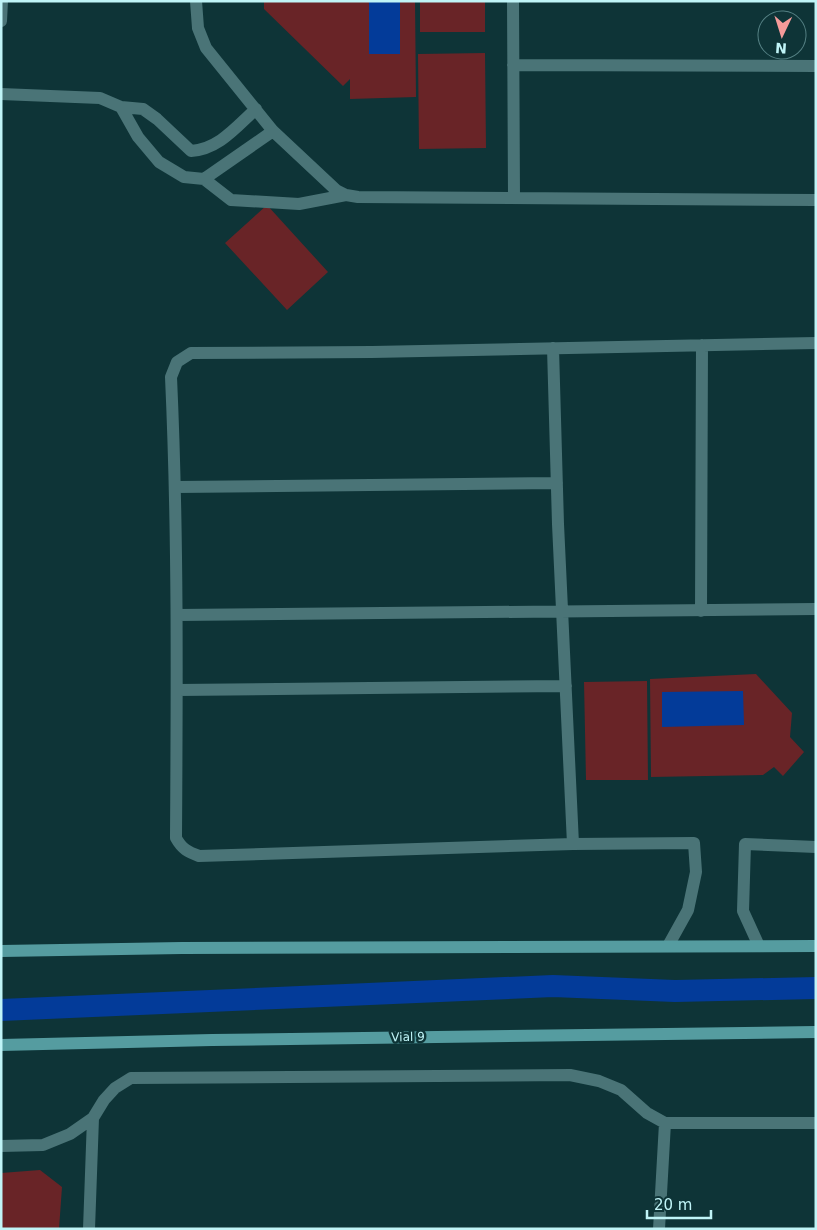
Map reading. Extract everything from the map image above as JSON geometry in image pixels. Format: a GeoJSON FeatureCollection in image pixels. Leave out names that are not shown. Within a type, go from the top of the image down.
{"type":"FeatureCollection","features":[{"type":"Feature","properties":{"kind":"street"},"geometry":{"type":"LineString","coordinates":[[1,21],[2,1]]}},
{"type":"Feature","properties":{"kind":"street"},"geometry":{"type":"LineString","coordinates":[[196,1],[198,28],[206,48],[273,131],[336,190],[346,195],[358,197],[816,200]]}},
{"type":"Feature","properties":{"kind":"street"},"geometry":{"type":"LineString","coordinates":[[513,1],[514,197]]}},
{"type":"Feature","properties":{"kind":"street"},"geometry":{"type":"LineString","coordinates":[[513,64],[816,66]]}},
{"type":"Feature","properties":{"kind":"street"},"geometry":{"type":"LineString","coordinates":[[1,94],[100,98],[121,107],[143,109],[157,119],[191,151],[205,150],[225,137],[256,109]]}},
{"type":"Feature","properties":{"kind":"street"},"geometry":{"type":"LineString","coordinates":[[121,107],[138,137],[159,162],[184,177],[204,178],[231,200],[299,204],[346,195]]}},
{"type":"Feature","properties":{"kind":"street"},"geometry":{"type":"LineString","coordinates":[[204,178],[273,131]]}},
{"type":"Feature","properties":{"kind":"street"},"geometry":{"type":"LineString","coordinates":[[668,946],[688,910],[696,868],[694,843],[573,844],[199,856],[181,847],[176,838],[176,488],[171,377],[177,362],[191,353],[372,352],[816,343]]}},
{"type":"Feature","properties":{"kind":"street"},"geometry":{"type":"LineString","coordinates":[[702,345],[702,611]]}},
{"type":"Feature","properties":{"kind":"street"},"geometry":{"type":"LineString","coordinates":[[553,348],[573,844]]}},
{"type":"Feature","properties":{"kind":"street"},"geometry":{"type":"LineString","coordinates":[[176,488],[557,483]]}},
{"type":"Feature","properties":{"kind":"street"},"geometry":{"type":"LineString","coordinates":[[177,615],[563,613],[816,609]]}},
{"type":"Feature","properties":{"kind":"street"},"geometry":{"type":"LineString","coordinates":[[177,690],[566,686]]}},
{"type":"Feature","properties":{"kind":"street"},"geometry":{"type":"LineString","coordinates":[[758,946],[743,911],[745,844],[816,847]]}},
{"type":"Feature","properties":{"kind":"street"},"geometry":{"type":"LineString","coordinates":[[1,951],[182,948],[816,946]]}},
{"type":"Feature","properties":{"kind":"street","name":"Vial 9"},"geometry":{"type":"LineString","coordinates":[[1,1046],[222,1040],[816,1032]]}},
{"type":"Feature","properties":{"kind":"street"},"geometry":{"type":"LineString","coordinates":[[1,1146],[43,1145],[70,1134],[93,1118],[104,1100],[115,1088],[131,1078],[570,1074],[599,1081],[620,1090],[647,1113],[664,1123],[816,1122]]}},
{"type":"Feature","properties":{"kind":"street"},"geometry":{"type":"LineString","coordinates":[[89,1229],[93,1118]]}},
{"type":"Feature","properties":{"kind":"street"},"geometry":{"type":"LineString","coordinates":[[659,1229],[664,1123]]}},
{"type":"Feature","properties":{"kind":"shaded area"},"geometry":{"type":"Polygon","coordinates":[[[264,1],[415,1],[416,97],[350,99],[350,79],[343,86],[264,9],[264,1]]]}},
{"type":"Feature","properties":{"kind":"shaded area"},"geometry":{"type":"Polygon","coordinates":[[[420,1],[485,1],[485,32],[420,32],[420,1]]]}},
{"type":"Feature","properties":{"kind":"shaded area"},"geometry":{"type":"Polygon","coordinates":[[[485,53],[486,148],[419,149],[418,54],[485,53]]]}},
{"type":"Feature","properties":{"kind":"shaded area"},"geometry":{"type":"Polygon","coordinates":[[[267,205],[328,272],[287,310],[225,243],[267,205]]]}},
{"type":"Feature","properties":{"kind":"shaded area"},"geometry":{"type":"Polygon","coordinates":[[[756,674],[792,713],[790,737],[804,752],[783,776],[774,767],[763,775],[651,777],[650,679],[756,674]]]}},
{"type":"Feature","properties":{"kind":"shaded area"},"geometry":{"type":"Polygon","coordinates":[[[647,681],[648,780],[586,780],[584,682],[647,681]]]}},
{"type":"Feature","properties":{"kind":"shaded area"},"geometry":{"type":"Polygon","coordinates":[[[40,1170],[62,1187],[59,1229],[1,1229],[1,1173],[40,1170]]]}},
{"type":"Feature","properties":{"kind":"water"},"geometry":{"type":"Polygon","coordinates":[[[369,1],[400,1],[400,54],[369,54],[369,1]]]}},
{"type":"Feature","properties":{"kind":"water"},"geometry":{"type":"Polygon","coordinates":[[[743,691],[744,725],[662,727],[662,692],[743,691]]]}},
{"type":"Feature","properties":{"kind":"waterway"},"geometry":{"type":"LineString","coordinates":[[1,1010],[553,986],[675,991],[816,988]]}}]}
